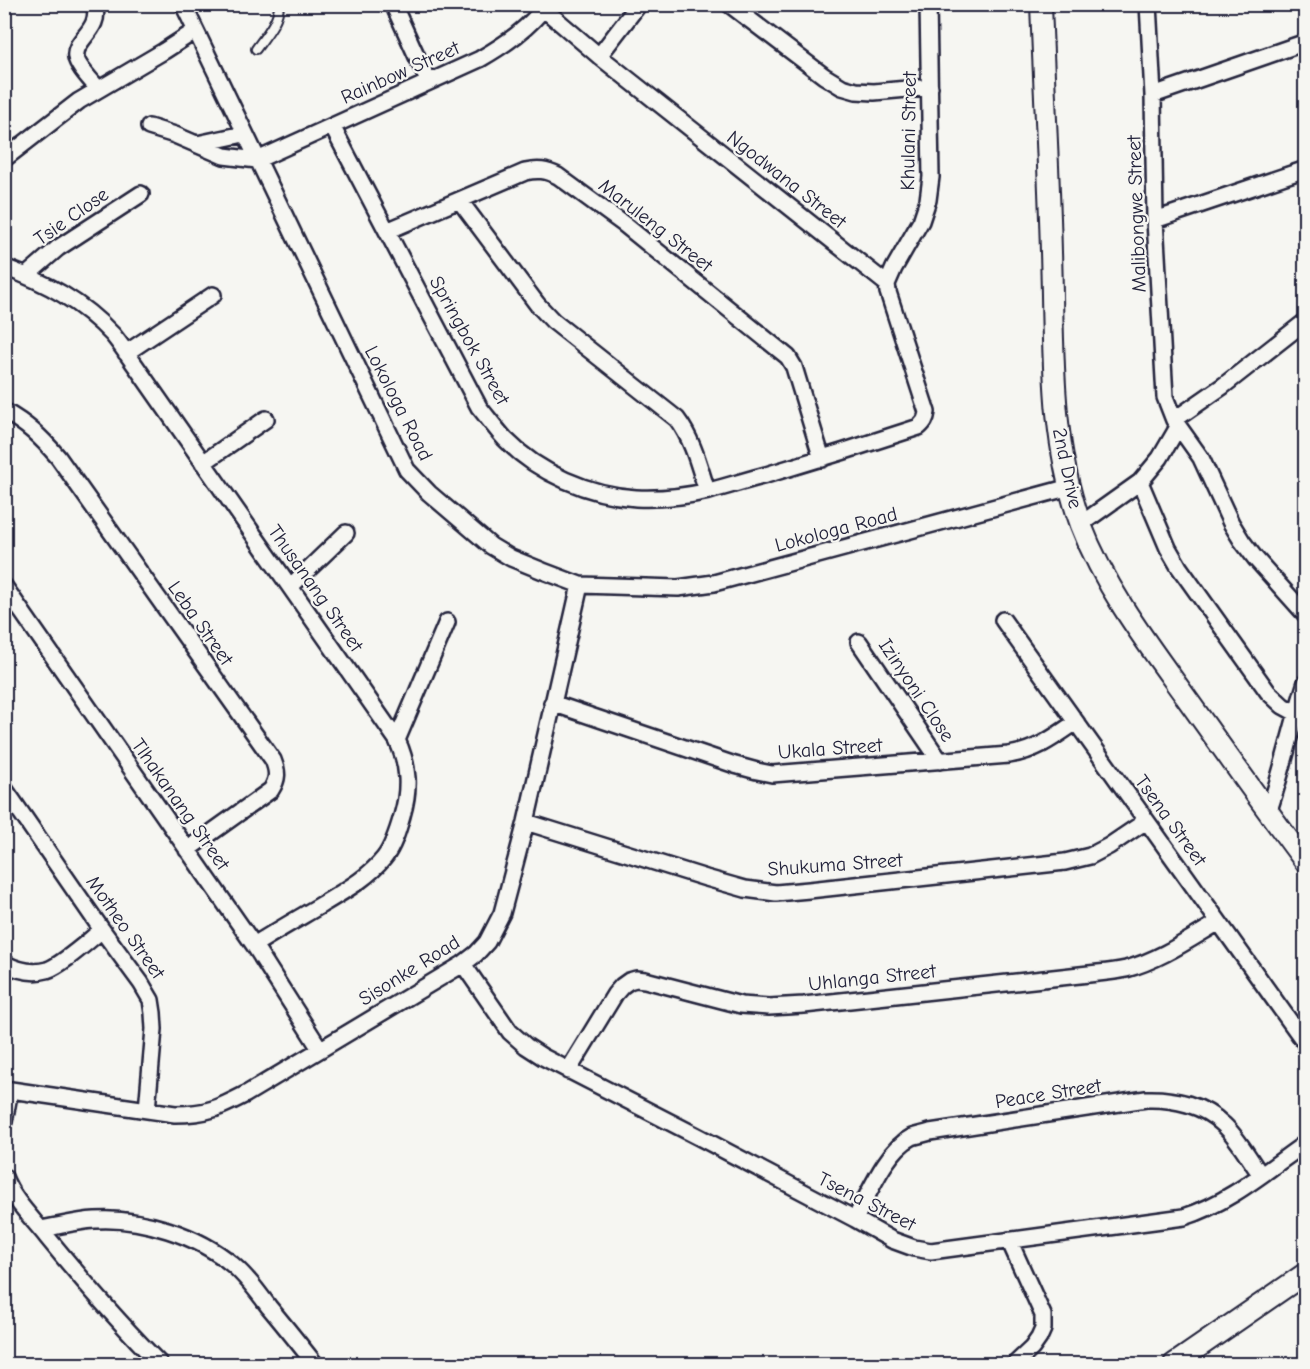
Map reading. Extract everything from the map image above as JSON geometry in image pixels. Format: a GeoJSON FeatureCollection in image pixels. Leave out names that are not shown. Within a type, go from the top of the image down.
{"type":"FeatureCollection","features":[{"type":"Feature","properties":{"kind":"street"},"geometry":{"type":"LineString","coordinates":[[93,4],[96,17],[93,26],[77,49],[76,57],[98,89]]}},
{"type":"Feature","properties":{"kind":"street","name":"Lokologa Road"},"geometry":{"type":"LineString","coordinates":[[183,4],[407,470],[429,493],[491,546],[511,558],[580,585],[678,588],[714,583],[1070,487]]}},
{"type":"Feature","properties":{"kind":"street"},"geometry":{"type":"LineString","coordinates":[[393,4],[428,81]]}},
{"type":"Feature","properties":{"kind":"street"},"geometry":{"type":"LineString","coordinates":[[599,57],[639,4]]}},
{"type":"Feature","properties":{"kind":"street"},"geometry":{"type":"LineString","coordinates":[[729,4],[842,87],[874,92],[930,87]]}},
{"type":"Feature","properties":{"kind":"street","name":"Khulani Street"},"geometry":{"type":"LineString","coordinates":[[887,284],[894,267],[921,221],[928,200],[931,177],[928,4]]}},
{"type":"Feature","properties":{"kind":"street","name":"2nd Drive"},"geometry":{"type":"LineString","coordinates":[[1041,4],[1055,391],[1060,438],[1070,487],[1081,524],[1099,565],[1134,625],[1305,863]]}},
{"type":"Feature","properties":{"kind":"street","name":"Malibongwe Street"},"geometry":{"type":"LineString","coordinates":[[1148,4],[1153,95],[1155,220],[1165,396],[1176,424],[1201,458],[1227,515],[1242,541],[1305,615]]}},
{"type":"Feature","properties":{"kind":"street","name":"Rainbow Street"},"geometry":{"type":"LineString","coordinates":[[257,160],[480,59],[505,45],[526,28],[545,7]]}},
{"type":"Feature","properties":{"kind":"street","name":"Ngodwana Street"},"geometry":{"type":"LineString","coordinates":[[545,7],[599,57],[887,284]]}},
{"type":"Feature","properties":{"kind":"street"},"geometry":{"type":"LineString","coordinates":[[4,159],[80,100],[195,31]]}},
{"type":"Feature","properties":{"kind":"street"},"geometry":{"type":"LineString","coordinates":[[1153,95],[1305,42]]}},
{"type":"Feature","properties":{"kind":"street","name":"Springbok Street"},"geometry":{"type":"LineString","coordinates":[[332,126],[479,407],[506,440],[526,456],[549,472],[594,490],[637,498],[707,491],[822,459],[919,427],[924,423],[927,412],[887,284]]}},
{"type":"Feature","properties":{"kind":"street"},"geometry":{"type":"LineString","coordinates":[[149,127],[175,135],[224,156],[257,160]]}},
{"type":"Feature","properties":{"kind":"street"},"geometry":{"type":"LineString","coordinates":[[197,144],[244,134]]}},
{"type":"Feature","properties":{"kind":"street","name":"Maruleng Street"},"geometry":{"type":"LineString","coordinates":[[387,231],[525,172],[536,169],[546,170],[558,176],[625,225],[788,357],[794,367],[822,459]]}},
{"type":"Feature","properties":{"kind":"street"},"geometry":{"type":"LineString","coordinates":[[1155,220],[1305,169]]}},
{"type":"Feature","properties":{"kind":"street","name":"Tsie Close"},"geometry":{"type":"LineString","coordinates":[[27,275],[58,248],[141,194]]}},
{"type":"Feature","properties":{"kind":"street"},"geometry":{"type":"LineString","coordinates":[[460,201],[537,304],[553,321],[676,419],[685,430],[692,446],[707,491]]}},
{"type":"Feature","properties":{"kind":"street","name":"Thusanang Street"},"geometry":{"type":"LineString","coordinates":[[4,267],[27,275],[59,291],[88,312],[113,336],[401,748],[408,778],[406,804],[397,832],[385,856],[370,874],[254,945]]}},
{"type":"Feature","properties":{"kind":"street"},"geometry":{"type":"LineString","coordinates":[[126,353],[213,295]]}},
{"type":"Feature","properties":{"kind":"street"},"geometry":{"type":"LineString","coordinates":[[1081,524],[1140,482],[1160,458],[1176,424],[1305,321]]}},
{"type":"Feature","properties":{"kind":"street","name":"Leba Street"},"geometry":{"type":"LineString","coordinates":[[4,411],[40,436],[58,457],[273,760],[277,769],[278,777],[271,790],[187,850]]}},
{"type":"Feature","properties":{"kind":"street"},"geometry":{"type":"LineString","coordinates":[[203,463],[266,419]]}},
{"type":"Feature","properties":{"kind":"street"},"geometry":{"type":"LineString","coordinates":[[1140,482],[1168,548],[1179,567],[1268,692],[1282,706],[1300,704]]}},
{"type":"Feature","properties":{"kind":"street"},"geometry":{"type":"LineString","coordinates":[[290,587],[346,533]]}},
{"type":"Feature","properties":{"kind":"street","name":"Sisonke Road"},"geometry":{"type":"LineString","coordinates":[[7,1089],[175,1114],[211,1111],[246,1094],[476,954],[487,942],[502,913],[526,822],[580,585]]}},
{"type":"Feature","properties":{"kind":"street","name":"Tlhakanang Street"},"geometry":{"type":"LineString","coordinates":[[4,586],[254,945],[320,1049]]}},
{"type":"Feature","properties":{"kind":"street","name":"Tsena Street"},"geometry":{"type":"LineString","coordinates":[[1003,620],[1305,1044]]}},
{"type":"Feature","properties":{"kind":"street"},"geometry":{"type":"LineString","coordinates":[[397,740],[447,622]]}},
{"type":"Feature","properties":{"kind":"street","name":"Izinyoni Close"},"geometry":{"type":"LineString","coordinates":[[859,642],[940,761]]}},
{"type":"Feature","properties":{"kind":"street"},"geometry":{"type":"LineString","coordinates":[[1268,813],[1305,682]]}},
{"type":"Feature","properties":{"kind":"street","name":"Ukala Street"},"geometry":{"type":"LineString","coordinates":[[552,703],[735,765],[764,772],[789,773],[1009,755],[1025,752],[1044,743],[1076,722]]}},
{"type":"Feature","properties":{"kind":"street","name":"Motheo Street"},"geometry":{"type":"LineString","coordinates":[[4,788],[151,1000],[154,1029],[147,1110]]}},
{"type":"Feature","properties":{"kind":"street","name":"Shukuma Street"},"geometry":{"type":"LineString","coordinates":[[526,822],[726,884],[776,892],[1065,862],[1090,856],[1110,846],[1146,821]]}},
{"type":"Feature","properties":{"kind":"street","name":"Uhlanga Street"},"geometry":{"type":"LineString","coordinates":[[568,1071],[615,994],[628,981],[636,979],[741,1005],[769,1007],[804,1005],[1127,969],[1172,949],[1219,922]]}},
{"type":"Feature","properties":{"kind":"street"},"geometry":{"type":"LineString","coordinates":[[4,963],[24,971],[48,970],[102,930]]}},
{"type":"Feature","properties":{"kind":"street","name":"Tsena Street"},"geometry":{"type":"LineString","coordinates":[[463,964],[510,1032],[543,1058],[699,1137],[892,1240],[914,1248],[931,1251],[1184,1217],[1216,1205],[1305,1143]]}},
{"type":"Feature","properties":{"kind":"street"},"geometry":{"type":"LineString","coordinates":[[4,1122],[7,1089]]}},
{"type":"Feature","properties":{"kind":"street","name":"Peace Street"},"geometry":{"type":"LineString","coordinates":[[855,1219],[892,1155],[903,1143],[914,1136],[1146,1099],[1176,1101],[1203,1110],[1214,1117],[1224,1125],[1261,1175]]}},
{"type":"Feature","properties":{"kind":"street"},"geometry":{"type":"LineString","coordinates":[[4,1178],[9,1190],[106,1307],[160,1365]]}},
{"type":"Feature","properties":{"kind":"street"},"geometry":{"type":"LineString","coordinates":[[41,1229],[97,1220],[122,1221],[168,1230],[192,1239],[233,1265],[253,1286],[315,1365]]}},
{"type":"Feature","properties":{"kind":"street"},"geometry":{"type":"LineString","coordinates":[[1009,1240],[1043,1315],[1043,1329],[1040,1338],[1015,1365]]}},
{"type":"Feature","properties":{"kind":"street"},"geometry":{"type":"LineString","coordinates":[[1174,1365],[1305,1273]]}},
{"type":"Feature","properties":{"kind":"lane"},"geometry":{"type":"LineString","coordinates":[[256,49],[276,19],[279,4]]}}]}
